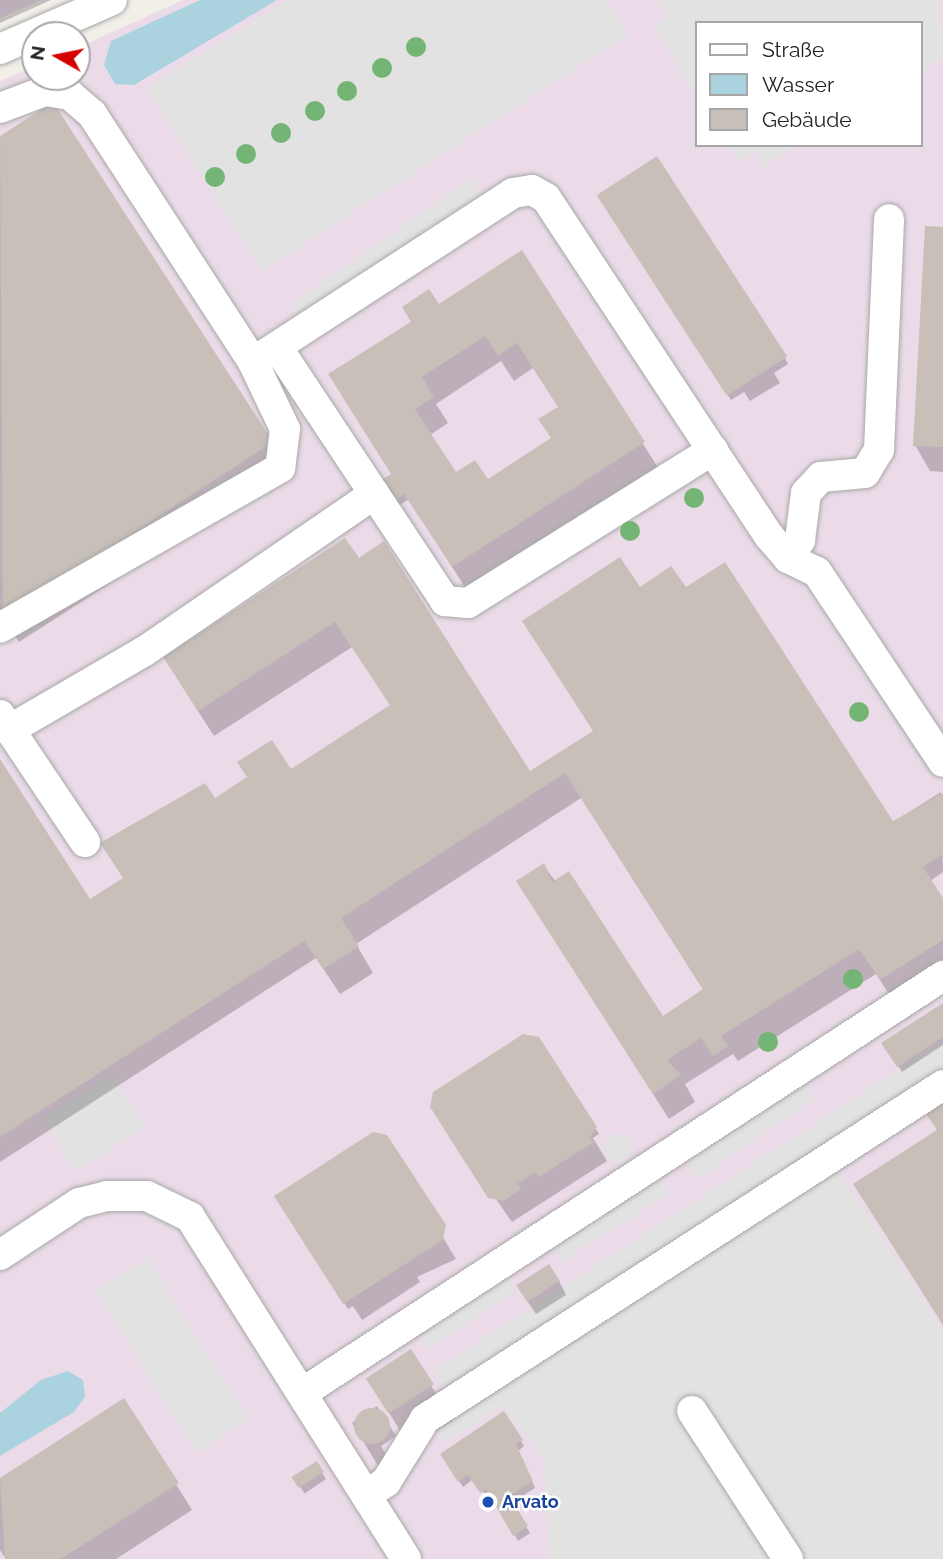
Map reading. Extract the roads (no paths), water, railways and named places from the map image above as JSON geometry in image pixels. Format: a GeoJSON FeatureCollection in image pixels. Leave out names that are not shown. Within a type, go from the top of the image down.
{"type":"FeatureCollection","features":[{"type":"Feature","properties":{"kind":"street"},"geometry":{"type":"LineString","coordinates":[[0,49],[112,0]]}},
{"type":"Feature","properties":{"kind":"street"},"geometry":{"type":"LineString","coordinates":[[0,108],[20,95],[45,91],[71,95],[92,114],[265,354],[374,494],[445,601],[468,603],[713,450]]}},
{"type":"Feature","properties":{"kind":"street"},"geometry":{"type":"LineString","coordinates":[[265,354],[513,193],[532,190],[547,198],[713,450],[788,558],[817,572],[943,762]]}},
{"type":"Feature","properties":{"kind":"street"},"geometry":{"type":"LineString","coordinates":[[788,558],[800,540],[806,493],[821,477],[865,473],[879,450],[889,219]]}},
{"type":"Feature","properties":{"kind":"street"},"geometry":{"type":"LineString","coordinates":[[0,628],[280,468],[285,429],[265,354]]}},
{"type":"Feature","properties":{"kind":"street"},"geometry":{"type":"LineString","coordinates":[[85,842],[5,723],[145,651],[374,494]]}},
{"type":"Feature","properties":{"kind":"street"},"geometry":{"type":"LineString","coordinates":[[302,1393],[943,976]]}},
{"type":"Feature","properties":{"kind":"street"},"geometry":{"type":"LineString","coordinates":[[366,1495],[386,1482],[425,1419],[943,1085]]}},
{"type":"Feature","properties":{"kind":"street"},"geometry":{"type":"LineString","coordinates":[[0,1255],[79,1203],[147,1196],[190,1217],[366,1495],[396,1554]]}},
{"type":"Feature","properties":{"kind":"street"},"geometry":{"type":"LineString","coordinates":[[692,1411],[788,1559]]}},
{"type":"Feature","properties":{"kind":"water"},"geometry":{"type":"Polygon","coordinates":[[[200,0],[277,0],[134,85],[115,84],[104,65],[111,41],[200,0]]]}},
{"type":"Feature","properties":{"kind":"water"},"geometry":{"type":"Polygon","coordinates":[[[68,1371],[83,1380],[85,1397],[74,1412],[0,1456],[0,1413],[41,1380],[68,1371]]]}},
{"type":"Feature","properties":{"kind":"place","name":"Arvato"},"geometry":{"type":"Point","coordinates":[488,1502]}}]}
